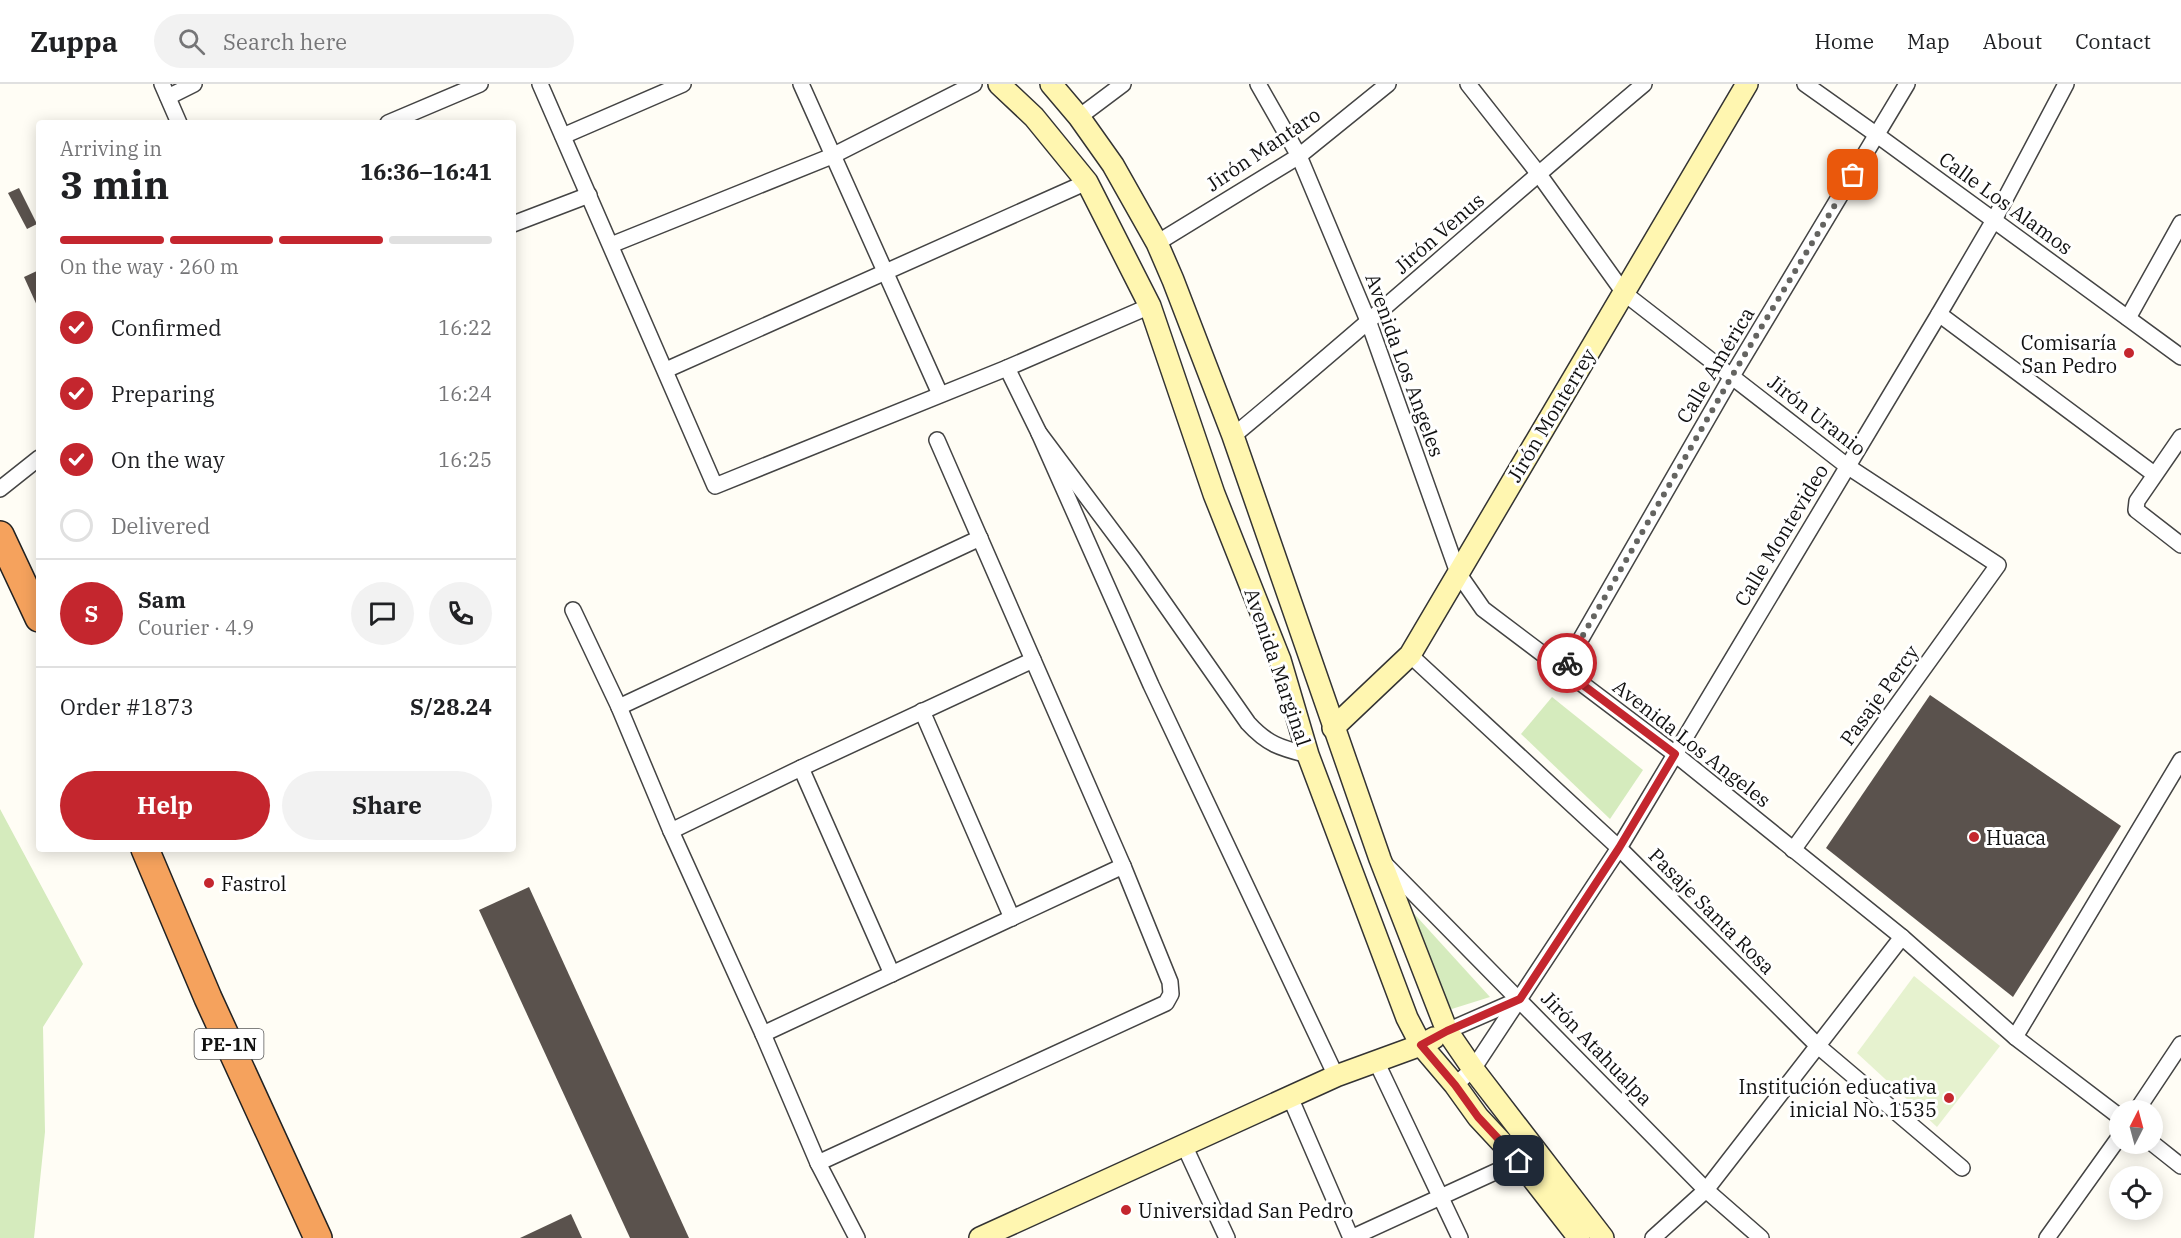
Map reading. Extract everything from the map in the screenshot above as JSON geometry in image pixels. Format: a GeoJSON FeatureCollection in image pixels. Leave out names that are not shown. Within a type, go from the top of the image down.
{"type":"FeatureCollection","features":[{"type":"Feature","properties":{"kind":"highway"},"geometry":{"type":"LineString","coordinates":[[0,535],[36,612]]}},
{"type":"Feature","properties":{"kind":"highway","name":"PE-1N"},"geometry":{"type":"LineString","coordinates":[[145,852],[208,998],[318,1238]]}},
{"type":"Feature","properties":{"kind":"main road","name":"Avenida Marginal"},"geometry":{"type":"LineString","coordinates":[[999,84],[1034,117],[1087,182],[1150,306],[1214,494],[1280,660],[1308,755],[1407,1018],[1421,1045],[1455,1085],[1478,1117],[1519,1161],[1579,1238]]}},
{"type":"Feature","properties":{"kind":"main road","name":"Avenida Marginal"},"geometry":{"type":"LineString","coordinates":[[1051,84],[1079,117],[1113,165],[1157,243],[1233,436],[1380,859],[1447,1031],[1473,1069],[1603,1238]]}},
{"type":"Feature","properties":{"kind":"main road","name":"Jirón Monterrey"},"geometry":{"type":"LineString","coordinates":[[1334,729],[1410,656],[1747,84]]}},
{"type":"Feature","properties":{"kind":"main road"},"geometry":{"type":"LineString","coordinates":[[980,1238],[1336,1076],[1421,1045],[1447,1031]]}},
{"type":"Feature","properties":{"kind":"street"},"geometry":{"type":"LineString","coordinates":[[178,120],[165,91],[194,84]]}},
{"type":"Feature","properties":{"kind":"street"},"geometry":{"type":"LineString","coordinates":[[395,120],[480,84]]}},
{"type":"Feature","properties":{"kind":"street"},"geometry":{"type":"LineString","coordinates":[[540,84],[715,486],[1007,368],[1150,306]]}},
{"type":"Feature","properties":{"kind":"street"},"geometry":{"type":"LineString","coordinates":[[563,136],[683,84]]}},
{"type":"Feature","properties":{"kind":"street"},"geometry":{"type":"LineString","coordinates":[[801,84],[940,394]]}},
{"type":"Feature","properties":{"kind":"street"},"geometry":{"type":"LineString","coordinates":[[611,245],[832,156],[974,84]]}},
{"type":"Feature","properties":{"kind":"street"},"geometry":{"type":"LineString","coordinates":[[1079,117],[1123,84]]}},
{"type":"Feature","properties":{"kind":"street","name":"Avenida Los Angeles"},"geometry":{"type":"LineString","coordinates":[[1258,84],[1299,156],[1369,323],[1458,573],[1483,609],[1675,754],[1902,937],[2015,1036],[2109,1109]]}},
{"type":"Feature","properties":{"kind":"street","name":"Jirón Mantaro"},"geometry":{"type":"LineString","coordinates":[[1157,243],[1299,156],[1388,84]]}},
{"type":"Feature","properties":{"kind":"street","name":"Jirón Uranio"},"geometry":{"type":"LineString","coordinates":[[1468,84],[1538,173],[1624,293],[1847,465],[1998,565]]}},
{"type":"Feature","properties":{"kind":"street","name":"Jirón Venus"},"geometry":{"type":"LineString","coordinates":[[1233,436],[1369,323],[1538,173],[1644,84]]}},
{"type":"Feature","properties":{"kind":"street","name":"Calle Los Alamos"},"geometry":{"type":"LineString","coordinates":[[1805,84],[2181,357]]}},
{"type":"Feature","properties":{"kind":"street","name":"Calle América"},"geometry":{"type":"LineString","coordinates":[[1563,670],[1732,376],[1907,84]]}},
{"type":"Feature","properties":{"kind":"street","name":"Calle Montevideo"},"geometry":{"type":"LineString","coordinates":[[1455,1085],[1473,1069],[1619,848],[1994,220],[2066,84]]}},
{"type":"Feature","properties":{"kind":"street"},"geometry":{"type":"LineString","coordinates":[[666,370],[1087,182]]}},
{"type":"Feature","properties":{"kind":"street"},"geometry":{"type":"LineString","coordinates":[[516,223],[589,195]]}},
{"type":"Feature","properties":{"kind":"street"},"geometry":{"type":"LineString","coordinates":[[2128,318],[2181,223]]}},
{"type":"Feature","properties":{"kind":"street"},"geometry":{"type":"LineString","coordinates":[[1939,314],[2154,474]]}},
{"type":"Feature","properties":{"kind":"street"},"geometry":{"type":"LineString","coordinates":[[1007,368],[1039,433],[1151,685],[1336,1076]]}},
{"type":"Feature","properties":{"kind":"street"},"geometry":{"type":"LineString","coordinates":[[1039,433],[1134,560],[1248,723],[1278,748],[1308,755]]}},
{"type":"Feature","properties":{"kind":"street"},"geometry":{"type":"LineString","coordinates":[[2181,437],[2137,501],[2136,510],[2181,545]]}},
{"type":"Feature","properties":{"kind":"street"},"geometry":{"type":"LineString","coordinates":[[818,1163],[1166,1003],[1171,994],[1170,982],[1123,866],[937,440]]}},
{"type":"Feature","properties":{"kind":"street"},"geometry":{"type":"LineString","coordinates":[[0,489],[36,460]]}},
{"type":"Feature","properties":{"kind":"street"},"geometry":{"type":"LineString","coordinates":[[619,707],[980,538]]}},
{"type":"Feature","properties":{"kind":"street","name":"Pasaje Percy"},"geometry":{"type":"LineString","coordinates":[[1793,850],[1998,565]]}},
{"type":"Feature","properties":{"kind":"street"},"geometry":{"type":"LineString","coordinates":[[573,610],[619,707],[671,831],[764,1034],[818,1163],[857,1238]]}},
{"type":"Feature","properties":{"kind":"street","name":"Pasaje Santa Rosa"},"geometry":{"type":"LineString","coordinates":[[1410,656],[1619,848],[1818,1046],[1962,1168]]}},
{"type":"Feature","properties":{"kind":"street"},"geometry":{"type":"LineString","coordinates":[[671,831],[1033,660]]}},
{"type":"Feature","properties":{"kind":"street"},"geometry":{"type":"LineString","coordinates":[[922,711],[1012,918]]}},
{"type":"Feature","properties":{"kind":"street"},"geometry":{"type":"LineString","coordinates":[[2015,1036],[2175,784],[2181,760]]}},
{"type":"Feature","properties":{"kind":"street"},"geometry":{"type":"LineString","coordinates":[[801,768],[892,974]]}},
{"type":"Feature","properties":{"kind":"street","name":"Jirón Atahualpa"},"geometry":{"type":"LineString","coordinates":[[1380,859],[1706,1190],[1761,1238]]}},
{"type":"Feature","properties":{"kind":"street"},"geometry":{"type":"LineString","coordinates":[[764,1034],[1123,866]]}},
{"type":"Feature","properties":{"kind":"street"},"geometry":{"type":"LineString","coordinates":[[1653,1238],[1706,1190],[1902,937]]}},
{"type":"Feature","properties":{"kind":"street"},"geometry":{"type":"LineString","coordinates":[[1447,1031],[1520,999]]}},
{"type":"Feature","properties":{"kind":"street"},"geometry":{"type":"LineString","coordinates":[[2144,1100],[2181,1044]]}},
{"type":"Feature","properties":{"kind":"street"},"geometry":{"type":"LineString","coordinates":[[1376,1061],[1460,1238]]}},
{"type":"Feature","properties":{"kind":"street"},"geometry":{"type":"LineString","coordinates":[[1290,1097],[1351,1238],[1519,1161]]}},
{"type":"Feature","properties":{"kind":"street"},"geometry":{"type":"LineString","coordinates":[[1184,1146],[1227,1238]]}},
{"type":"Feature","properties":{"kind":"street"},"geometry":{"type":"LineString","coordinates":[[2047,1238],[2109,1151]]}},
{"type":"Feature","properties":{"kind":"street"},"geometry":{"type":"LineString","coordinates":[[2163,1152],[2181,1166]]}},
{"type":"Feature","properties":{"kind":"green space"},"geometry":{"type":"Polygon","coordinates":[[[1552,697],[1643,770],[1610,819],[1521,734],[1552,697]]]}},
{"type":"Feature","properties":{"kind":"green space"},"geometry":{"type":"Polygon","coordinates":[[[0,809],[83,964],[43,1027],[45,1132],[34,1238],[0,1238],[0,809]]]}},
{"type":"Feature","properties":{"kind":"green space"},"geometry":{"type":"Polygon","coordinates":[[[1397,895],[1490,997],[1439,1013],[1397,895]]]}},
{"type":"Feature","properties":{"kind":"green space"},"geometry":{"type":"Polygon","coordinates":[[[1914,976],[2000,1046],[1937,1127],[1857,1053],[1914,976]]]}},
{"type":"Feature","properties":{"kind":"building"},"geometry":{"type":"Polygon","coordinates":[[[19,188],[36,224],[27,229],[8,193],[19,188]]]}},
{"type":"Feature","properties":{"kind":"building"},"geometry":{"type":"Polygon","coordinates":[[[36,271],[36,303],[24,277],[36,271]]]}},
{"type":"Feature","properties":{"kind":"building","name":"Huaca"},"geometry":{"type":"Polygon","coordinates":[[[1930,695],[2121,826],[2013,997],[1826,848],[1930,695]]]}},
{"type":"Feature","properties":{"kind":"building"},"geometry":{"type":"Polygon","coordinates":[[[529,887],[689,1238],[630,1238],[479,910],[529,887]]]}},
{"type":"Feature","properties":{"kind":"building"},"geometry":{"type":"Polygon","coordinates":[[[571,1214],[582,1238],[520,1238],[571,1214]]]}},
{"type":"Feature","properties":{"kind":"way so far"},"geometry":{"type":"LineString","coordinates":[[1567,663],[1732,376],[1853,175]]}},
{"type":"Feature","properties":{"kind":"place","name":"Comisaría San Pedro"},"geometry":{"type":"Point","coordinates":[2129,353]}},
{"type":"Feature","properties":{"kind":"place","name":"Huaca"},"geometry":{"type":"Point","coordinates":[1974,837]}},
{"type":"Feature","properties":{"kind":"place","name":"Fastrol"},"geometry":{"type":"Point","coordinates":[209,883]}},
{"type":"Feature","properties":{"kind":"place","name":"Institución educativa inicial No. 1535"},"geometry":{"type":"Point","coordinates":[1949,1098]}},
{"type":"Feature","properties":{"kind":"place","name":"Universidad San Pedro"},"geometry":{"type":"Point","coordinates":[1126,1210]}},
{"type":"Feature","properties":{"kind":"route"},"geometry":{"type":"LineString","coordinates":[[1519,1161],[1478,1117],[1455,1085],[1421,1045],[1520,999],[1619,848],[1675,754],[1563,670],[1567,663]]}}]}
